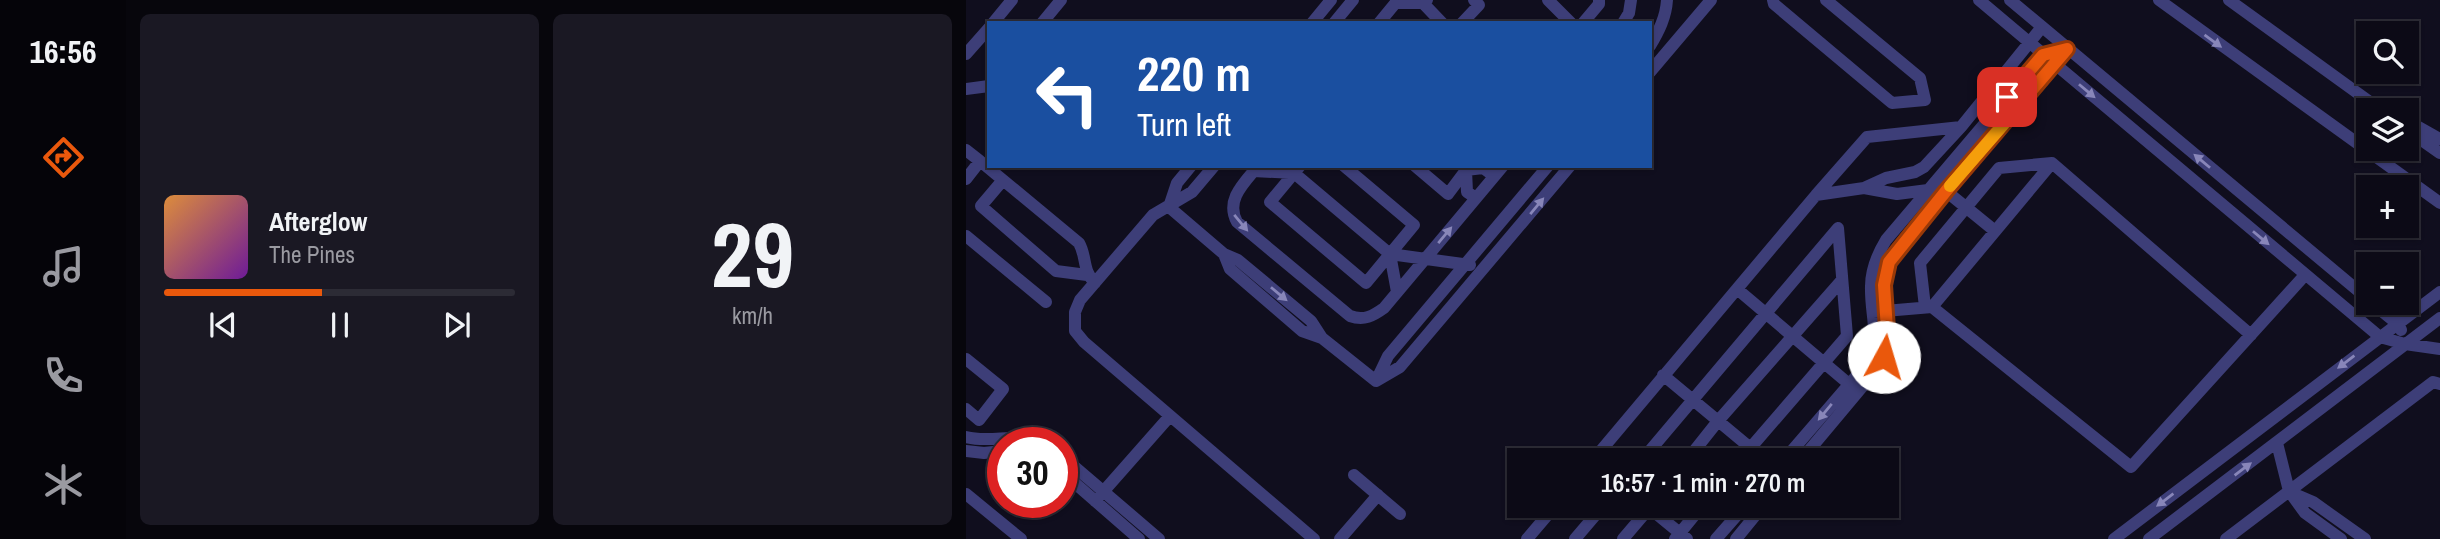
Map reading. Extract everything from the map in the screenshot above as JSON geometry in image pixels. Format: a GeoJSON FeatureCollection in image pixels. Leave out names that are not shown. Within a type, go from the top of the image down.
{"type":"FeatureCollection","features":[{"type":"Feature","properties":{"kind":"street"},"geometry":{"type":"LineString","coordinates":[[995,21],[1012,0]]}},
{"type":"Feature","properties":{"kind":"street"},"geometry":{"type":"LineString","coordinates":[[1044,21],[1061,0]]}},
{"type":"Feature","properties":{"kind":"street"},"geometry":{"type":"LineString","coordinates":[[1314,21],[1331,0]]}},
{"type":"Feature","properties":{"kind":"street"},"geometry":{"type":"LineString","coordinates":[[1336,21],[1353,0]]}},
{"type":"Feature","properties":{"kind":"street"},"geometry":{"type":"LineString","coordinates":[[1464,21],[1479,5],[1474,0]]}},
{"type":"Feature","properties":{"kind":"street"},"geometry":{"type":"LineString","coordinates":[[1548,0],[1569,21]]}},
{"type":"Feature","properties":{"kind":"street"},"geometry":{"type":"LineString","coordinates":[[1652,43],[1660,29],[1667,0]]}},
{"type":"Feature","properties":{"kind":"street"},"geometry":{"type":"LineString","coordinates":[[1652,70],[1711,0]]}},
{"type":"Feature","properties":{"kind":"street"},"geometry":{"type":"LineString","coordinates":[[1773,0],[1774,4],[1892,103],[1925,100],[1920,78],[1826,0]]}},
{"type":"Feature","properties":{"kind":"street"},"geometry":{"type":"LineString","coordinates":[[1979,0],[2380,337],[2440,349]]}},
{"type":"Feature","properties":{"kind":"street"},"geometry":{"type":"LineString","coordinates":[[2010,0],[2356,289]]}},
{"type":"Feature","properties":{"kind":"street"},"geometry":{"type":"LineString","coordinates":[[2159,0],[2440,203]]}},
{"type":"Feature","properties":{"kind":"street"},"geometry":{"type":"LineString","coordinates":[[2229,0],[2364,98]]}},
{"type":"Feature","properties":{"kind":"street"},"geometry":{"type":"LineString","coordinates":[[1381,21],[1397,1],[1424,1],[1440,21]]}},
{"type":"Feature","properties":{"kind":"street"},"geometry":{"type":"LineString","coordinates":[[1584,21],[1598,1]]}},
{"type":"Feature","properties":{"kind":"street"},"geometry":{"type":"LineString","coordinates":[[1816,195],[1864,188],[1886,177],[1915,172],[1924,167],[1961,127],[2042,27]]}},
{"type":"Feature","properties":{"kind":"street"},"geometry":{"type":"LineString","coordinates":[[966,54],[987,29]]}},
{"type":"Feature","properties":{"kind":"street"},"geometry":{"type":"LineString","coordinates":[[1811,448],[1874,374],[1884,357],[1888,344],[1871,287],[1876,258],[1886,240],[2043,55],[2067,49]]}},
{"type":"Feature","properties":{"kind":"street"},"geometry":{"type":"LineString","coordinates":[[1794,448],[1873,353],[1889,262],[2067,49]]}},
{"type":"Feature","properties":{"kind":"street"},"geometry":{"type":"LineString","coordinates":[[966,89],[987,86]]}},
{"type":"Feature","properties":{"kind":"street"},"geometry":{"type":"LineString","coordinates":[[2348,87],[2368,98]]}},
{"type":"Feature","properties":{"kind":"street"},"geometry":{"type":"LineString","coordinates":[[1603,448],[1867,137],[1961,127]]}},
{"type":"Feature","properties":{"kind":"street"},"geometry":{"type":"LineString","coordinates":[[2419,127],[2440,139]]}},
{"type":"Feature","properties":{"kind":"street"},"geometry":{"type":"LineString","coordinates":[[2419,138],[2440,153]]}},
{"type":"Feature","properties":{"kind":"street"},"geometry":{"type":"LineString","coordinates":[[966,150],[987,167]]}},
{"type":"Feature","properties":{"kind":"street"},"geometry":{"type":"LineString","coordinates":[[966,179],[980,162]]}},
{"type":"Feature","properties":{"kind":"street"},"geometry":{"type":"LineString","coordinates":[[2251,335],[2052,163],[1999,167],[1920,262],[1928,307],[2131,467],[2251,335],[2305,275]]}},
{"type":"Feature","properties":{"kind":"street"},"geometry":{"type":"LineString","coordinates":[[1880,312],[1928,307],[2052,163]]}},
{"type":"Feature","properties":{"kind":"street"},"geometry":{"type":"LineString","coordinates":[[988,168],[1079,243],[1091,279]]}},
{"type":"Feature","properties":{"kind":"street"},"geometry":{"type":"LineString","coordinates":[[1169,206],[1177,183],[1189,168]]}},
{"type":"Feature","properties":{"kind":"street"},"geometry":{"type":"LineString","coordinates":[[1212,168],[1192,192],[1153,215],[1091,279],[1075,312],[1075,331],[1084,342],[1314,539]]}},
{"type":"Feature","properties":{"kind":"street"},"geometry":{"type":"LineString","coordinates":[[1295,169],[1270,202],[1366,283],[1414,225],[1346,168]]}},
{"type":"Feature","properties":{"kind":"street"},"geometry":{"type":"LineString","coordinates":[[1417,168],[1448,194],[1465,168]]}},
{"type":"Feature","properties":{"kind":"street"},"geometry":{"type":"LineString","coordinates":[[1466,168],[1467,192],[1476,198]]}},
{"type":"Feature","properties":{"kind":"street"},"geometry":{"type":"LineString","coordinates":[[1376,382],[1388,356],[1546,168]]}},
{"type":"Feature","properties":{"kind":"street"},"geometry":{"type":"LineString","coordinates":[[1376,382],[1400,367],[1568,168]]}},
{"type":"Feature","properties":{"kind":"street"},"geometry":{"type":"LineString","coordinates":[[1485,267],[1465,264],[1425,259],[1390,254],[1295,169],[1256,169],[1234,198],[1234,215],[1244,228],[1350,316],[1358,319],[1375,315],[1397,292],[1425,259],[1476,198],[1499,171]]}},
{"type":"Feature","properties":{"kind":"street"},"geometry":{"type":"LineString","coordinates":[[1003,180],[981,206],[1056,271],[1091,279]]}},
{"type":"Feature","properties":{"kind":"street"},"geometry":{"type":"LineString","coordinates":[[1864,188],[1896,194],[1931,186],[1946,191],[1995,231]]}},
{"type":"Feature","properties":{"kind":"street"},"geometry":{"type":"LineString","coordinates":[[1169,206],[1224,254],[1238,260],[1311,321],[1322,338],[1376,382]]}},
{"type":"Feature","properties":{"kind":"street"},"geometry":{"type":"LineString","coordinates":[[1652,448],[1693,399],[1766,314],[1838,228],[1847,337],[1750,448],[1693,399],[1663,374]]}},
{"type":"Feature","properties":{"kind":"street"},"geometry":{"type":"LineString","coordinates":[[966,236],[1046,303]]}},
{"type":"Feature","properties":{"kind":"street"},"geometry":{"type":"LineString","coordinates":[[1390,254],[1397,292]]}},
{"type":"Feature","properties":{"kind":"street"},"geometry":{"type":"LineString","coordinates":[[1697,448],[1842,280]]}},
{"type":"Feature","properties":{"kind":"street"},"geometry":{"type":"LineString","coordinates":[[1737,289],[1849,384]]}},
{"type":"Feature","properties":{"kind":"street"},"geometry":{"type":"LineString","coordinates":[[2114,539],[2440,292]]}},
{"type":"Feature","properties":{"kind":"street"},"geometry":{"type":"LineString","coordinates":[[1427,310],[1440,320]]}},
{"type":"Feature","properties":{"kind":"street"},"geometry":{"type":"LineString","coordinates":[[2387,315],[2399,325],[2405,344]]}},
{"type":"Feature","properties":{"kind":"street"},"geometry":{"type":"LineString","coordinates":[[2149,539],[2440,317]]}},
{"type":"Feature","properties":{"kind":"street"},"geometry":{"type":"LineString","coordinates":[[966,359],[1003,390],[979,420],[966,409]]}},
{"type":"Feature","properties":{"kind":"street"},"geometry":{"type":"LineString","coordinates":[[2226,539],[2433,382],[2440,384]]}},
{"type":"Feature","properties":{"kind":"street"},"geometry":{"type":"LineString","coordinates":[[1100,496],[1170,415]]}},
{"type":"Feature","properties":{"kind":"street"},"geometry":{"type":"LineString","coordinates":[[966,437],[987,439]]}},
{"type":"Feature","properties":{"kind":"street"},"geometry":{"type":"LineString","coordinates":[[2277,443],[2289,491],[2305,513],[2341,539]]}},
{"type":"Feature","properties":{"kind":"street"},"geometry":{"type":"LineString","coordinates":[[966,451],[987,453]]}},
{"type":"Feature","properties":{"kind":"street"},"geometry":{"type":"LineString","coordinates":[[1078,473],[1139,539]]}},
{"type":"Feature","properties":{"kind":"street"},"geometry":{"type":"LineString","coordinates":[[1354,475],[1400,514]]}},
{"type":"Feature","properties":{"kind":"street"},"geometry":{"type":"LineString","coordinates":[[1078,482],[1159,539]]}},
{"type":"Feature","properties":{"kind":"street"},"geometry":{"type":"LineString","coordinates":[[2289,491],[2314,502],[2365,539]]}},
{"type":"Feature","properties":{"kind":"street"},"geometry":{"type":"LineString","coordinates":[[966,494],[1021,539]]}},
{"type":"Feature","properties":{"kind":"street"},"geometry":{"type":"LineString","coordinates":[[1340,539],[1378,495]]}},
{"type":"Feature","properties":{"kind":"street"},"geometry":{"type":"LineString","coordinates":[[1527,539],[1545,518]]}},
{"type":"Feature","properties":{"kind":"street"},"geometry":{"type":"LineString","coordinates":[[1575,539],[1593,518]]}},
{"type":"Feature","properties":{"kind":"street"},"geometry":{"type":"LineString","coordinates":[[1623,539],[1640,518]]}},
{"type":"Feature","properties":{"kind":"street"},"geometry":{"type":"LineString","coordinates":[[1661,518],[1680,537],[1693,518]]}},
{"type":"Feature","properties":{"kind":"street"},"geometry":{"type":"LineString","coordinates":[[1716,539],[1734,518]]}},
{"type":"Feature","properties":{"kind":"street"},"geometry":{"type":"LineString","coordinates":[[1736,539],[1753,518]]}},
{"type":"Feature","properties":{"kind":"slow traffic"},"geometry":{"type":"LineString","coordinates":[[1950,186],[2010,117]]}},
{"type":"Feature","properties":{"kind":"route"},"geometry":{"type":"LineString","coordinates":[[1884,357],[1888,344],[1884,285],[1889,262],[2067,49],[2043,55],[2007,97]]}}]}
